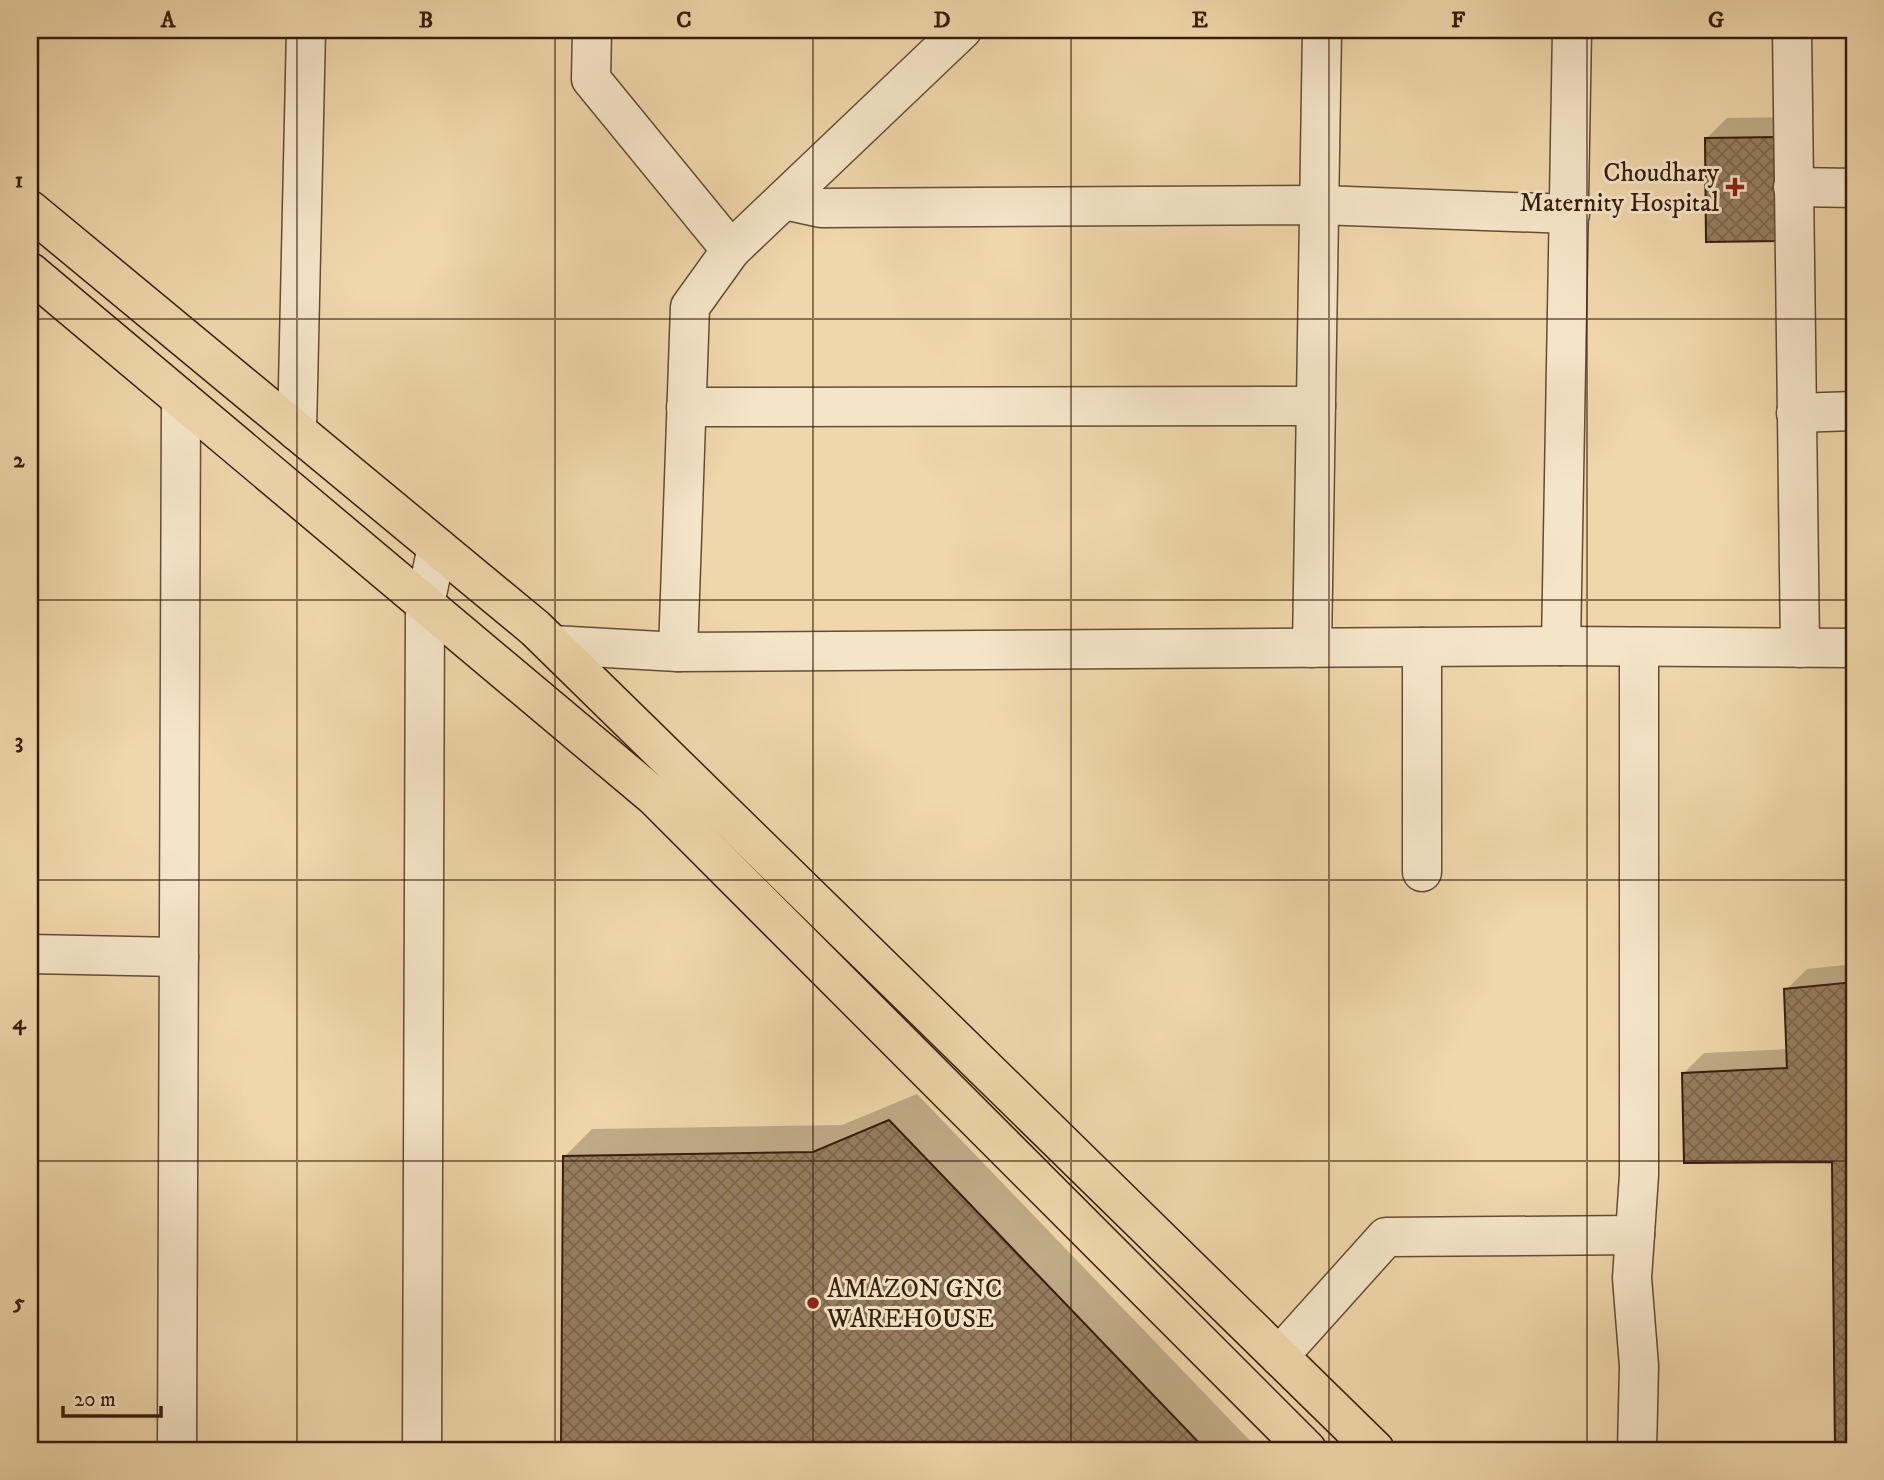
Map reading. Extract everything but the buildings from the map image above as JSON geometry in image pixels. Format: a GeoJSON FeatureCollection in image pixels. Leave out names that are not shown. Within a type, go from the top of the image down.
{"type":"FeatureCollection","features":[{"type":"Feature","properties":{"kind":"main road"},"geometry":{"type":"LineString","coordinates":[[30,210],[553,645],[1375,1450]]}},
{"type":"Feature","properties":{"kind":"main road"},"geometry":{"type":"LineString","coordinates":[[30,272],[655,797],[1307,1450]]}},
{"type":"Feature","properties":{"kind":"street"},"geometry":{"type":"LineString","coordinates":[[297,431],[306,30]]}},
{"type":"Feature","properties":{"kind":"street"},"geometry":{"type":"LineString","coordinates":[[592,30],[591,79],[731,250]]}},
{"type":"Feature","properties":{"kind":"street"},"geometry":{"type":"LineString","coordinates":[[678,652],[690,307],[731,250],[962,30]]}},
{"type":"Feature","properties":{"kind":"street"},"geometry":{"type":"LineString","coordinates":[[1312,648],[1322,30]]}},
{"type":"Feature","properties":{"kind":"street"},"geometry":{"type":"LineString","coordinates":[[1561,646],[1572,30]]}},
{"type":"Feature","properties":{"kind":"street"},"geometry":{"type":"LineString","coordinates":[[1792,30],[1800,648]]}},
{"type":"Feature","properties":{"kind":"street"},"geometry":{"type":"LineString","coordinates":[[1793,187],[1854,188]]}},
{"type":"Feature","properties":{"kind":"street"},"geometry":{"type":"LineString","coordinates":[[784,200],[821,208],[1320,205],[1570,214]]}},
{"type":"Feature","properties":{"kind":"street"},"geometry":{"type":"LineString","coordinates":[[177,1450],[181,399]]}},
{"type":"Feature","properties":{"kind":"street"},"geometry":{"type":"LineString","coordinates":[[686,407],[1316,406]]}},
{"type":"Feature","properties":{"kind":"street"},"geometry":{"type":"LineString","coordinates":[[1796,413],[1854,411]]}},
{"type":"Feature","properties":{"kind":"street"},"geometry":{"type":"LineString","coordinates":[[422,1450],[425,604],[437,547]]}},
{"type":"Feature","properties":{"kind":"street"},"geometry":{"type":"LineString","coordinates":[[553,645],[678,652],[1561,646],[1854,648]]}},
{"type":"Feature","properties":{"kind":"street"},"geometry":{"type":"LineString","coordinates":[[1422,647],[1422,872]]}},
{"type":"Feature","properties":{"kind":"street"},"geometry":{"type":"LineString","coordinates":[[1637,1450],[1639,1366],[1632,1278],[1639,1175],[1639,647]]}},
{"type":"Feature","properties":{"kind":"street"},"geometry":{"type":"LineString","coordinates":[[30,954],[179,957]]}},
{"type":"Feature","properties":{"kind":"street"},"geometry":{"type":"LineString","coordinates":[[1279,1356],[1386,1237],[1635,1235]]}},
{"type":"Feature","properties":{"kind":"place","name":"Choudhary Maternity Hospital"},"geometry":{"type":"Point","coordinates":[1735,187]}},
{"type":"Feature","properties":{"kind":"place","name":"AMAZON GNC WAREHOUSE"},"geometry":{"type":"Point","coordinates":[813,1303]}}]}
